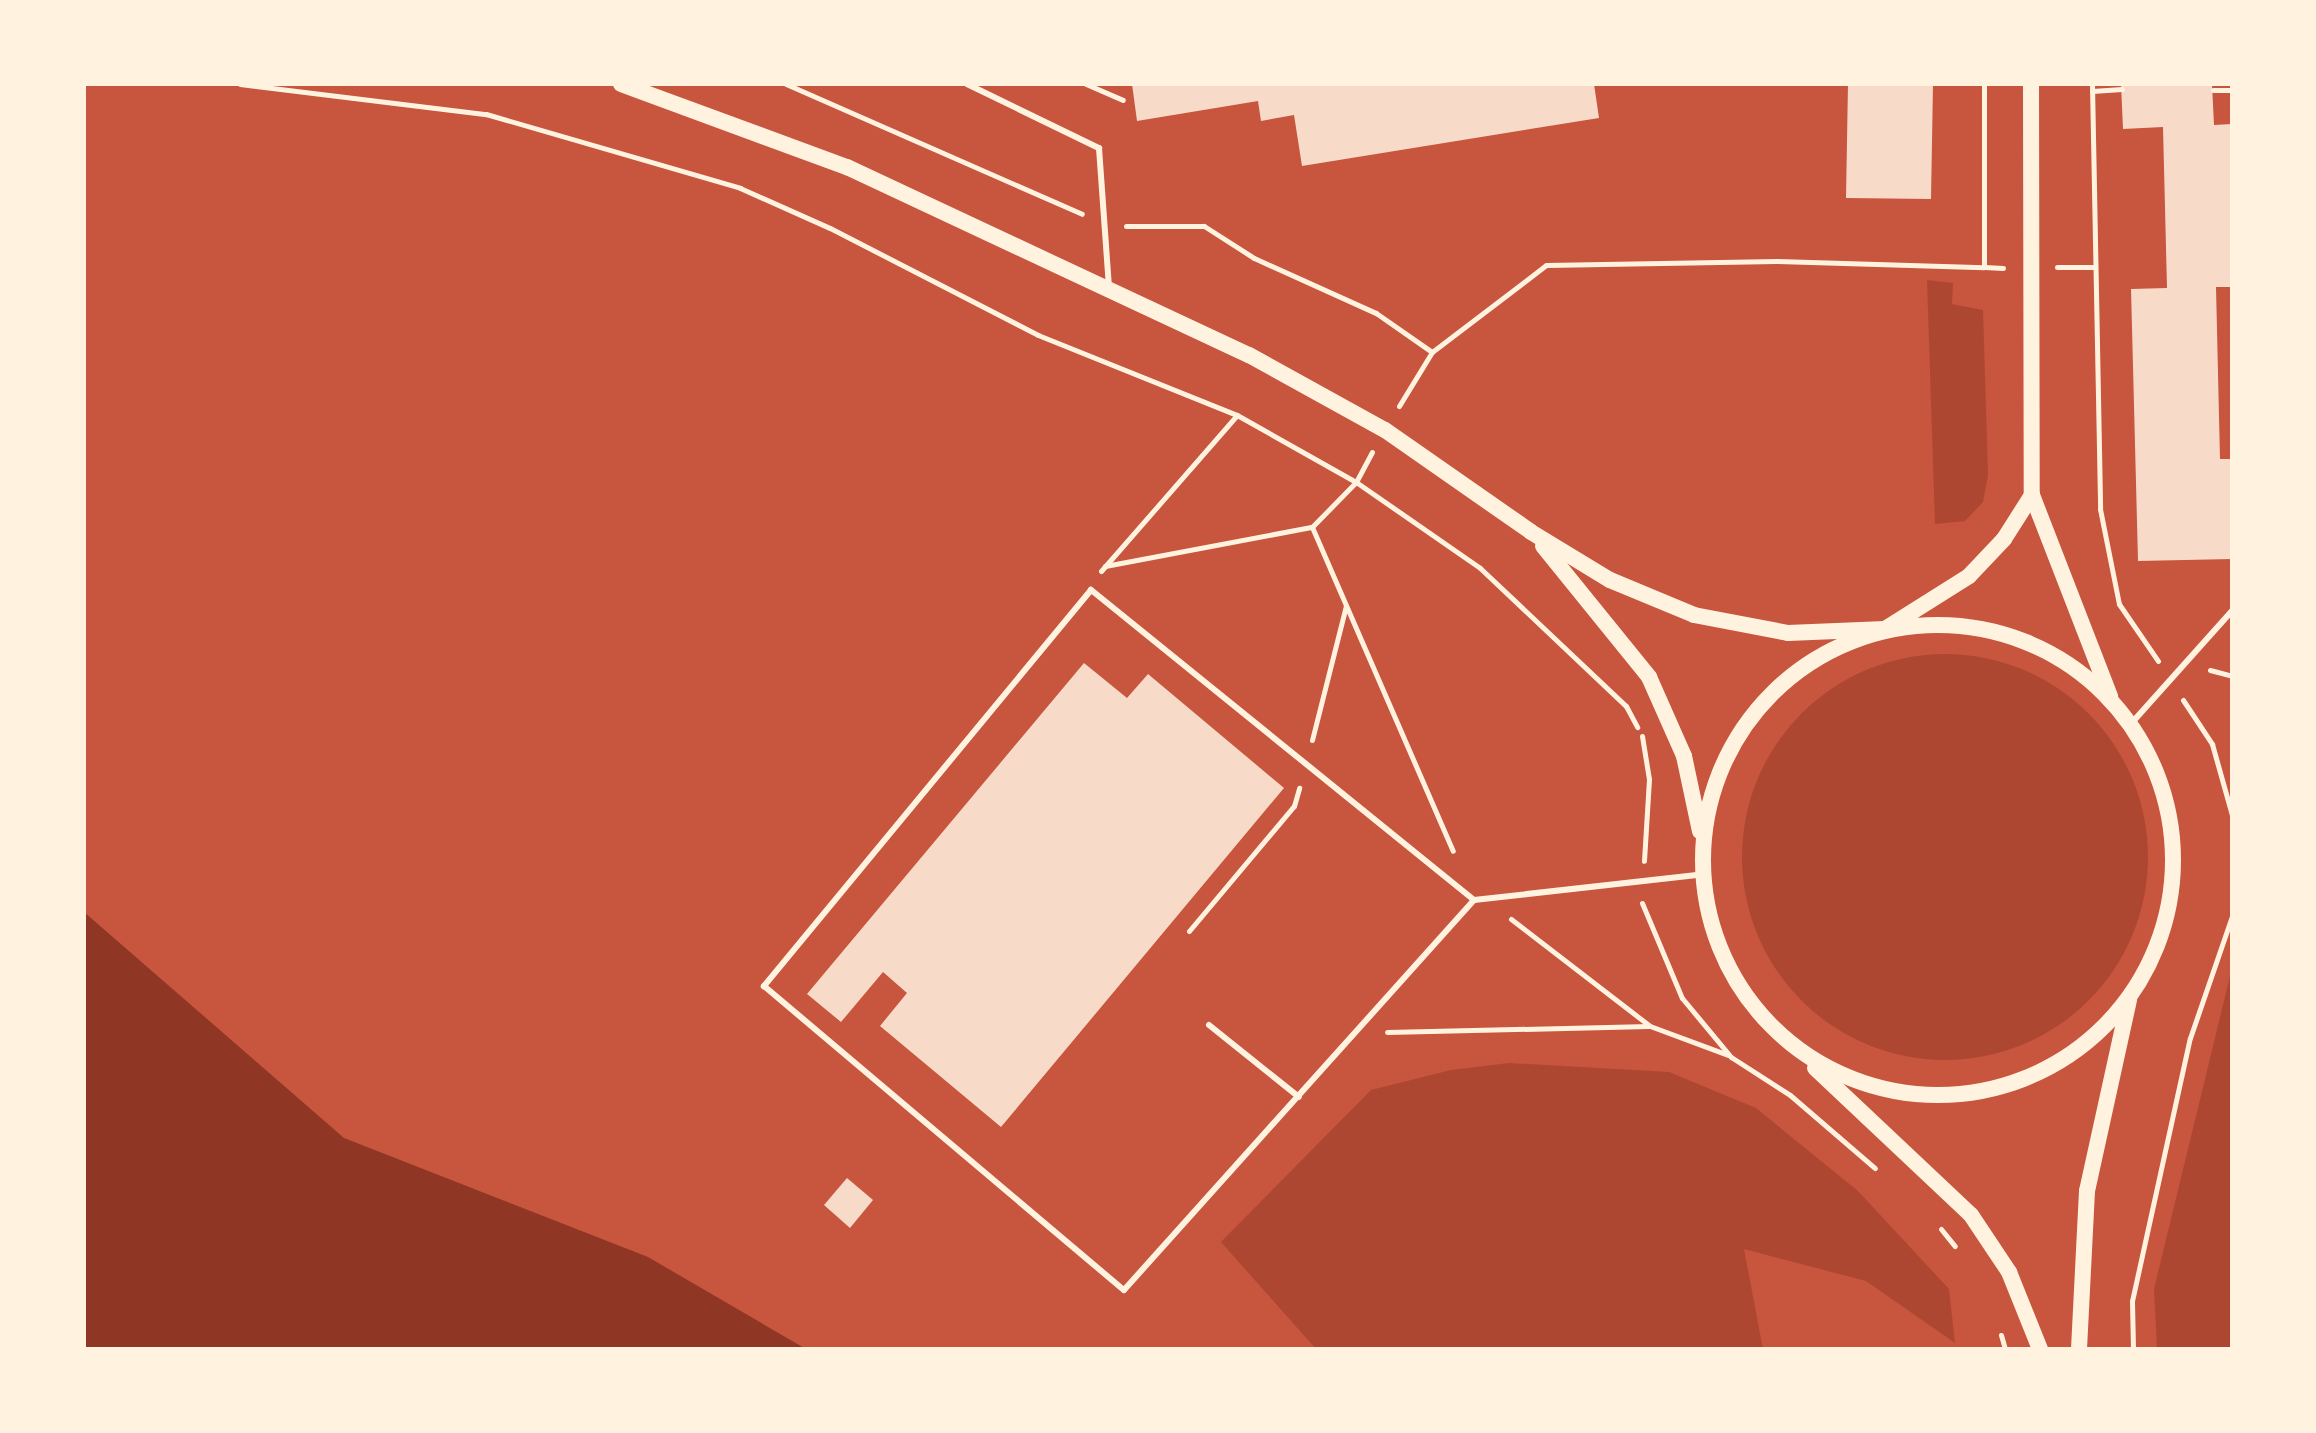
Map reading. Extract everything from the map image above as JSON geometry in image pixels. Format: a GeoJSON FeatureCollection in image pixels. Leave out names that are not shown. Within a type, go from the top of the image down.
{"type":"FeatureCollection","features":[{"type":"Feature","properties":{"kind":"main road"},"geometry":{"type":"LineString","coordinates":[[621,84],[847,167],[1109,287],[1385,430],[1531,532],[1610,580],[1694,615],[1788,633],[1967,624],[2045,649],[2111,697]]}},
{"type":"Feature","properties":{"kind":"main road"},"geometry":{"type":"LineString","coordinates":[[2031,84],[2032,495],[2111,697],[2156,766],[2175,845],[2165,926],[2129,1000],[2087,1191],[2079,1349]]}},
{"type":"Feature","properties":{"kind":"main road"},"geometry":{"type":"LineString","coordinates":[[1701,841],[1719,768],[1759,705],[1816,657],[1885,629],[1969,576],[2004,539],[2032,495]]}},
{"type":"Feature","properties":{"kind":"main road"},"geometry":{"type":"LineString","coordinates":[[1531,532],[1649,677],[1684,756],[1701,841],[1707,915],[1736,984],[1784,1041],[1894,1138],[1971,1215],[2009,1272],[2040,1349]]}},
{"type":"Feature","properties":{"kind":"main road"},"geometry":{"type":"LineString","coordinates":[[1784,1041],[1863,1083],[1921,1096],[1996,1090],[2070,1056],[2129,1000]]}},
{"type":"Feature","properties":{"kind":"lane"},"geometry":{"type":"LineString","coordinates":[[967,84],[1099,148],[1109,287]]}},
{"type":"Feature","properties":{"kind":"lane"},"geometry":{"type":"LineString","coordinates":[[1474,900],[1091,590],[764,986],[1124,1290],[1474,900],[1704,874]]}},
{"type":"Feature","properties":{"kind":"lane"},"geometry":{"type":"LineString","coordinates":[[2129,726],[2232,611]]}},
{"type":"Feature","properties":{"kind":"lane"},"geometry":{"type":"LineString","coordinates":[[1209,1025],[1299,1097]]}},
{"type":"Feature","properties":{"kind":"path"},"geometry":{"type":"LineString","coordinates":[[240,84],[486,114],[740,188],[830,228],[1038,335],[1237,415],[1356,482],[1480,568],[1626,706],[1643,738],[1649,779],[1642,904],[1682,998],[1731,1057]]}},
{"type":"Feature","properties":{"kind":"path"},"geometry":{"type":"LineString","coordinates":[[786,84],[1104,221],[1137,228],[1204,226],[1254,258],[1376,313],[1432,352],[1546,265],[1777,261],[1984,267],[1984,84]]}},
{"type":"Feature","properties":{"kind":"path"},"geometry":{"type":"LineString","coordinates":[[1086,84],[1123,100]]}},
{"type":"Feature","properties":{"kind":"path"},"geometry":{"type":"LineString","coordinates":[[2122,89],[2092,87],[2100,509],[2119,604],[2212,744],[2232,815]]}},
{"type":"Feature","properties":{"kind":"path"},"geometry":{"type":"LineString","coordinates":[[2213,90],[2232,90]]}},
{"type":"Feature","properties":{"kind":"path"},"geometry":{"type":"LineString","coordinates":[[1091,590],[1104,566],[1237,415]]}},
{"type":"Feature","properties":{"kind":"path"},"geometry":{"type":"LineString","coordinates":[[1104,566],[1312,527],[1356,482]]}},
{"type":"Feature","properties":{"kind":"path"},"geometry":{"type":"LineString","coordinates":[[1312,527],[1459,858]]}},
{"type":"Feature","properties":{"kind":"path"},"geometry":{"type":"LineString","coordinates":[[1492,898],[1510,918],[1650,1026],[1731,1057],[1790,1095],[1883,1174]]}},
{"type":"Feature","properties":{"kind":"path"},"geometry":{"type":"LineString","coordinates":[[2133,1349],[2132,1301],[2190,1038],[2232,916]]}},
{"type":"Feature","properties":{"kind":"path"},"geometry":{"type":"LineString","coordinates":[[1357,1033],[1650,1026]]}},
{"type":"Feature","properties":{"kind":"path"},"geometry":{"type":"LineString","coordinates":[[1939,1226],[1958,1250]]}},
{"type":"Feature","properties":{"kind":"path"},"geometry":{"type":"LineString","coordinates":[[1998,1324],[2005,1349]]}},
{"type":"Feature","properties":{"kind":"shaded area"},"geometry":{"type":"Polygon","coordinates":[[[1927,280],[1953,283],[1952,304],[1983,310],[1988,475],[1983,502],[1965,521],[1935,524],[1927,280]]]}},
{"type":"Feature","properties":{"kind":"shaded area"},"geometry":{"type":"Polygon","coordinates":[[[1945,654],[1985,658],[2023,669],[2058,688],[2089,713],[2114,744],[2133,779],[2144,817],[2148,857],[2144,897],[2133,935],[2114,970],[2089,1001],[2058,1026],[2023,1045],[1985,1056],[1945,1060],[1905,1056],[1867,1045],[1832,1026],[1801,1001],[1776,970],[1757,935],[1746,897],[1742,857],[1746,817],[1757,779],[1776,744],[1801,713],[1832,688],[1867,669],[1905,658],[1945,654]]]}},
{"type":"Feature","properties":{"kind":"shaded area"},"geometry":{"type":"Polygon","coordinates":[[[84,912],[344,1138],[648,1257],[806,1349],[84,1349],[84,912]]]}},
{"type":"Feature","properties":{"kind":"shaded area"},"geometry":{"type":"Polygon","coordinates":[[[2232,968],[2232,1349],[2157,1349],[2154,1289],[2232,968]]]}},
{"type":"Feature","properties":{"kind":"shaded area"},"geometry":{"type":"Polygon","coordinates":[[[1509,1063],[1669,1072],[1756,1108],[1858,1191],[1949,1289],[1955,1343],[1866,1281],[1744,1249],[1763,1349],[1316,1349],[1221,1242],[1371,1090],[1451,1070],[1509,1063]]]}},
{"type":"Feature","properties":{"kind":"building"},"geometry":{"type":"Polygon","coordinates":[[[1132,84],[1594,84],[1599,118],[1302,166],[1294,115],[1261,121],[1258,101],[1137,121],[1132,84]]]}},
{"type":"Feature","properties":{"kind":"building"},"geometry":{"type":"Polygon","coordinates":[[[1848,84],[1933,84],[1931,199],[1846,198],[1848,84]]]}},
{"type":"Feature","properties":{"kind":"building"},"geometry":{"type":"Polygon","coordinates":[[[2121,84],[2212,84],[2214,125],[2232,124],[2232,287],[2216,287],[2220,459],[2232,459],[2232,559],[2138,561],[2131,289],[2167,288],[2163,127],[2123,129],[2121,84]]]}},
{"type":"Feature","properties":{"kind":"building"},"geometry":{"type":"Polygon","coordinates":[[[1084,663],[1127,698],[1148,674],[1284,788],[1001,1127],[880,1026],[907,993],[883,972],[841,1022],[807,994],[1084,663]]]}},
{"type":"Feature","properties":{"kind":"building"},"geometry":{"type":"Polygon","coordinates":[[[847,1178],[873,1200],[850,1228],[824,1205],[847,1178]]]}}]}
